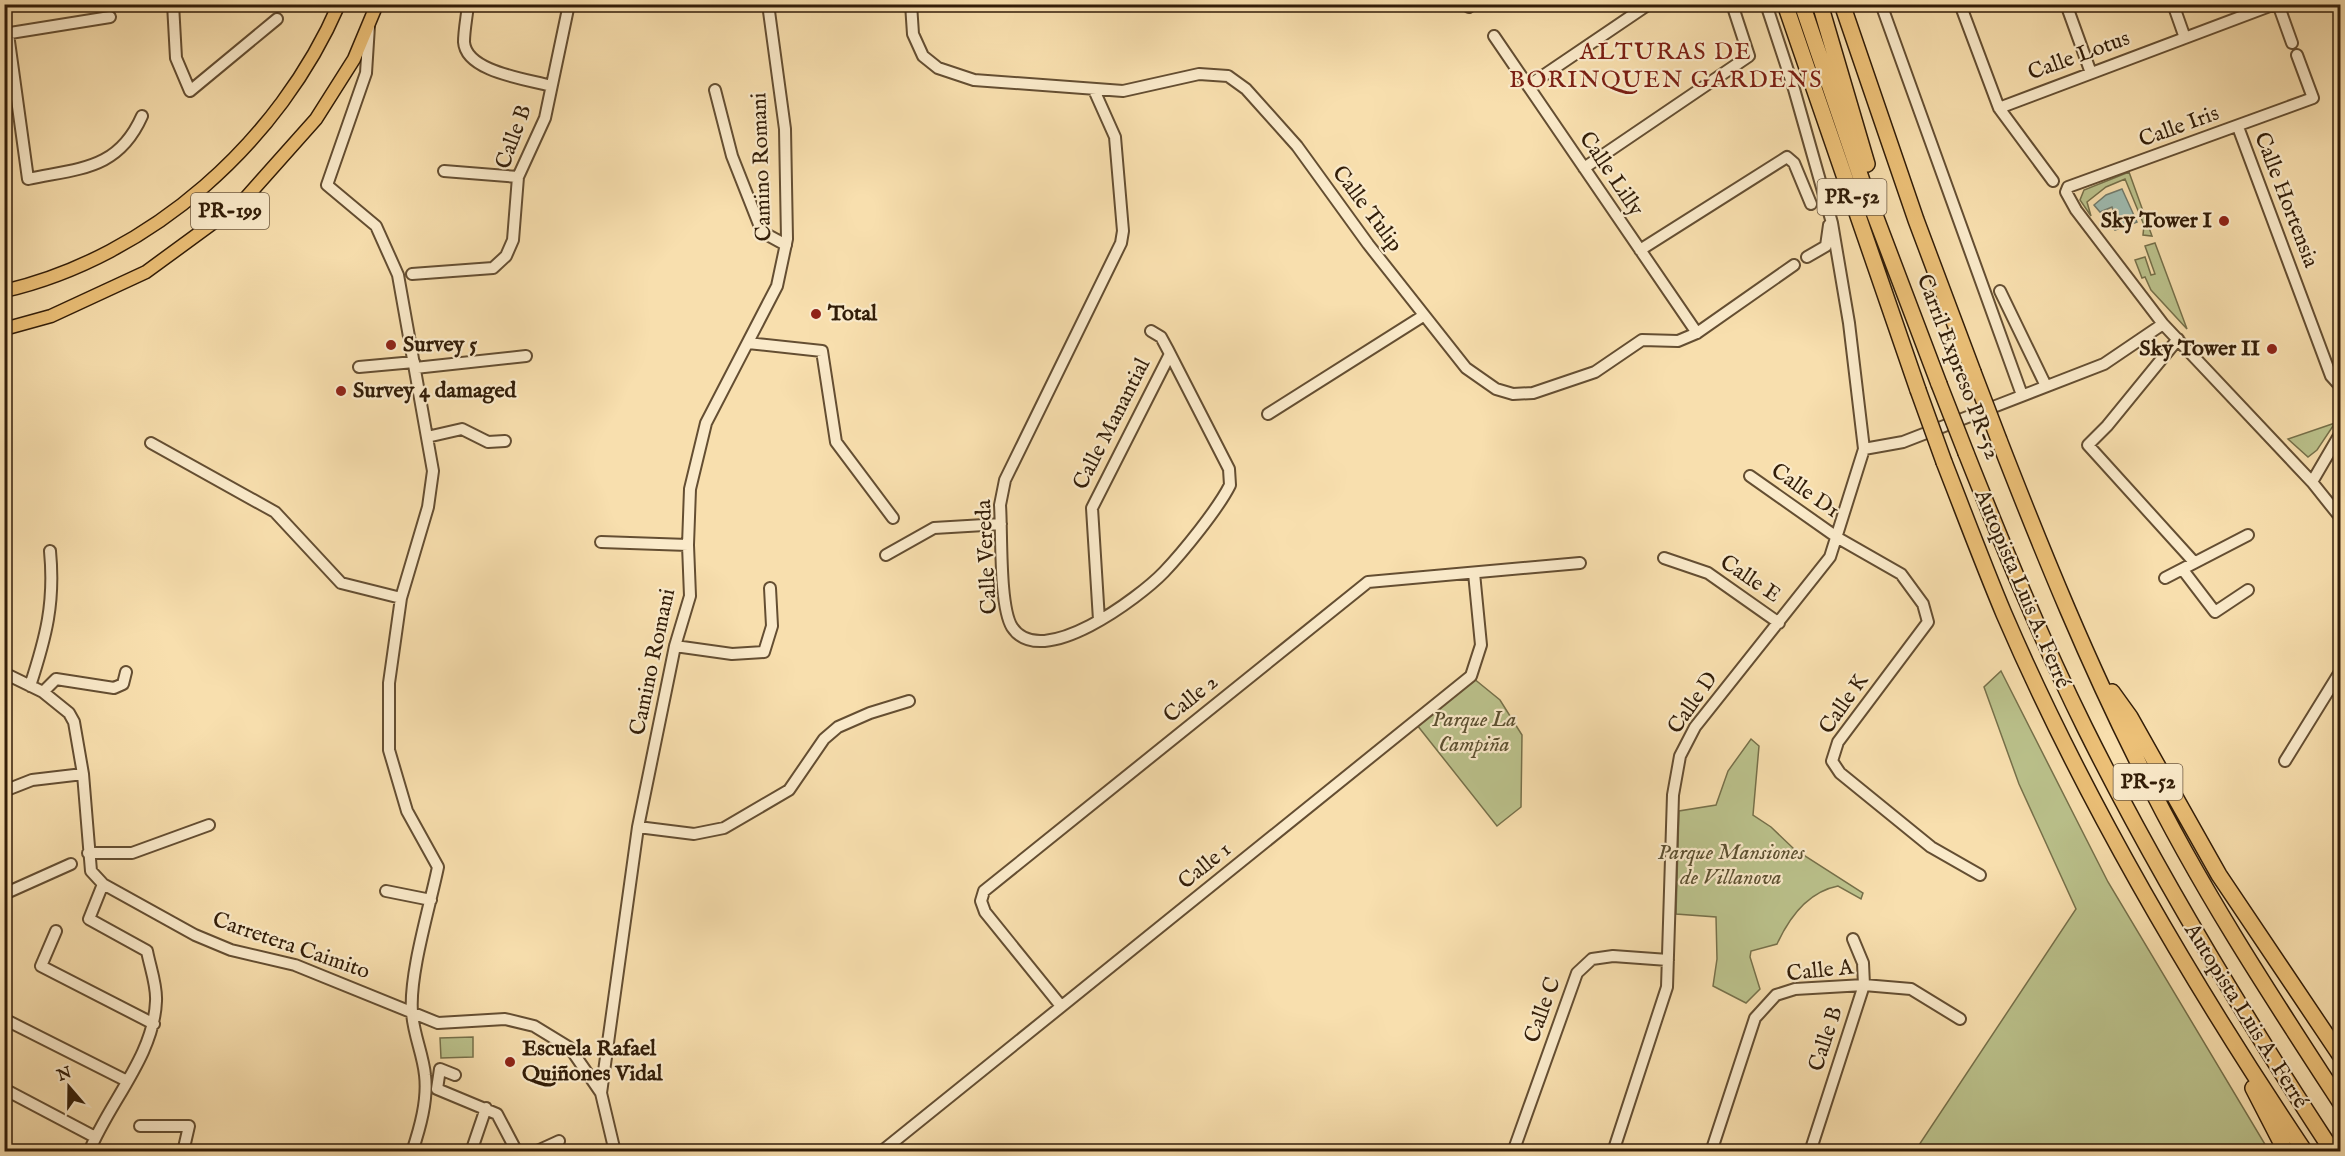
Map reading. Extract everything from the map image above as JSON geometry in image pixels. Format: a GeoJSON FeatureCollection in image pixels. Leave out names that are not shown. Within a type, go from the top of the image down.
{"type":"FeatureCollection","features":[{"type":"Feature","properties":{"kind":"highway","name":"Autopista Luis A. Ferré"},"geometry":{"type":"LineString","coordinates":[[1785,4],[1918,390],[2005,615],[2062,737],[2102,815],[2235,1047],[2305,1152]]}},
{"type":"Feature","properties":{"kind":"highway","name":"Carril Expreso PR-52"},"geometry":{"type":"LineString","coordinates":[[1802,4],[1862,181],[1966,453],[2028,604],[2118,792],[2196,935],[2333,1152]]}},
{"type":"Feature","properties":{"kind":"highway","name":"Carril Expreso PR-52"},"geometry":{"type":"LineString","coordinates":[[1820,4],[1894,265]]}},
{"type":"Feature","properties":{"kind":"highway","name":"Autopista Luis A. Ferré"},"geometry":{"type":"LineString","coordinates":[[1842,4],[1916,220],[1973,372],[2088,659],[2178,839],[2340,1102]]}},
{"type":"Feature","properties":{"kind":"highway"},"geometry":{"type":"LineString","coordinates":[[2088,659],[2130,717],[2219,875],[2340,1055]]}},
{"type":"Feature","properties":{"kind":"highway"},"geometry":{"type":"LineString","coordinates":[[2235,1047],[2268,1121],[2286,1152]]}},
{"type":"Feature","properties":{"kind":"main road","name":"PR-199"},"geometry":{"type":"LineString","coordinates":[[4,291],[40,283],[128,242],[219,175],[288,98],[323,43],[339,4]]}},
{"type":"Feature","properties":{"kind":"main road","name":"PR-199"},"geometry":{"type":"LineString","coordinates":[[4,329],[51,316],[146,272],[243,201],[316,119],[354,59],[378,4]]}},
{"type":"Feature","properties":{"kind":"street"},"geometry":{"type":"LineString","coordinates":[[173,4],[176,58],[190,91],[277,19]]}},
{"type":"Feature","properties":{"kind":"street"},"geometry":{"type":"LineString","coordinates":[[468,4],[464,44],[473,61],[485,68],[551,86]]}},
{"type":"Feature","properties":{"kind":"street","name":"Calle B"},"geometry":{"type":"LineString","coordinates":[[412,274],[493,268],[506,256],[513,240],[518,177],[545,118],[569,4]]}},
{"type":"Feature","properties":{"kind":"street","name":"Camino Romani"},"geometry":{"type":"LineString","coordinates":[[601,1093],[638,827],[675,646],[690,596],[688,545],[690,489],[706,423],[777,286],[786,245],[785,129],[768,4]]}},
{"type":"Feature","properties":{"kind":"street","name":"Calle Tulip"},"geometry":{"type":"LineString","coordinates":[[911,4],[913,34],[923,56],[938,68],[974,80],[1123,91],[1199,74],[1228,76],[1246,89],[1297,146],[1423,316],[1466,368],[1496,389],[1513,394],[1533,393],[1595,372],[1642,340],[1678,341],[1697,333],[1794,266]]}},
{"type":"Feature","properties":{"kind":"street"},"geometry":{"type":"LineString","coordinates":[[1528,86],[1649,4]]}},
{"type":"Feature","properties":{"kind":"street"},"geometry":{"type":"LineString","coordinates":[[1584,168],[1749,56],[1732,4]]}},
{"type":"Feature","properties":{"kind":"street"},"geometry":{"type":"LineString","coordinates":[[1766,4],[1794,89],[1830,216],[1849,323],[1863,448],[1903,442],[2104,364],[2163,324],[2312,483],[2340,517]]}},
{"type":"Feature","properties":{"kind":"street"},"geometry":{"type":"LineString","coordinates":[[1881,4],[2022,395]]}},
{"type":"Feature","properties":{"kind":"street"},"geometry":{"type":"LineString","coordinates":[[1960,4],[1999,108],[2053,181]]}},
{"type":"Feature","properties":{"kind":"street"},"geometry":{"type":"LineString","coordinates":[[2066,4],[2091,73]]}},
{"type":"Feature","properties":{"kind":"street"},"geometry":{"type":"LineString","coordinates":[[2172,4],[2185,38]]}},
{"type":"Feature","properties":{"kind":"street"},"geometry":{"type":"LineString","coordinates":[[2276,4],[2292,43]]}},
{"type":"Feature","properties":{"kind":"street","name":"Calle Lotus"},"geometry":{"type":"LineString","coordinates":[[1999,108],[2276,4]]}},
{"type":"Feature","properties":{"kind":"street"},"geometry":{"type":"LineString","coordinates":[[110,17],[6,34],[28,179],[102,163],[125,147],[142,116]]}},
{"type":"Feature","properties":{"kind":"street"},"geometry":{"type":"LineString","coordinates":[[370,23],[366,73],[327,185],[376,226],[399,276],[433,471],[428,507],[401,598],[389,683],[389,750],[407,811],[438,867],[416,972],[412,1011],[425,1082],[420,1129],[412,1152]]}},
{"type":"Feature","properties":{"kind":"street","name":"Calle Lilly"},"geometry":{"type":"LineString","coordinates":[[1494,36],[1697,333]]}},
{"type":"Feature","properties":{"kind":"street","name":"Calle Iris"},"geometry":{"type":"LineString","coordinates":[[2163,324],[2066,197],[2068,187],[2313,98],[2297,55]]}},
{"type":"Feature","properties":{"kind":"street"},"geometry":{"type":"LineString","coordinates":[[715,90],[732,156],[762,232],[786,245]]}},
{"type":"Feature","properties":{"kind":"street","name":"Calle Vereda"},"geometry":{"type":"LineString","coordinates":[[1094,90],[1115,136],[1123,231],[1121,243],[1005,480],[1000,505],[1006,614],[1017,634],[1037,642],[1051,640],[1099,620],[1127,603],[1164,572],[1230,485],[1229,469],[1161,338],[1151,331]]}},
{"type":"Feature","properties":{"kind":"street","name":"Calle Hortensia"},"geometry":{"type":"LineString","coordinates":[[2238,127],[2331,376],[2340,386]]}},
{"type":"Feature","properties":{"kind":"street"},"geometry":{"type":"LineString","coordinates":[[1640,250],[1787,157],[1794,163],[1811,204]]}},
{"type":"Feature","properties":{"kind":"street"},"geometry":{"type":"LineString","coordinates":[[444,171],[518,177]]}},
{"type":"Feature","properties":{"kind":"street"},"geometry":{"type":"LineString","coordinates":[[1806,257],[1826,246],[1830,216]]}},
{"type":"Feature","properties":{"kind":"street"},"geometry":{"type":"LineString","coordinates":[[2000,291],[2046,386]]}},
{"type":"Feature","properties":{"kind":"street"},"geometry":{"type":"LineString","coordinates":[[1268,414],[1423,316]]}},
{"type":"Feature","properties":{"kind":"street"},"geometry":{"type":"LineString","coordinates":[[2178,339],[2107,426],[2088,445],[2194,562]]}},
{"type":"Feature","properties":{"kind":"street"},"geometry":{"type":"LineString","coordinates":[[747,343],[822,351],[836,442],[893,518]]}},
{"type":"Feature","properties":{"kind":"street","name":"Calle Manantial"},"geometry":{"type":"LineString","coordinates":[[1099,620],[1092,508],[1170,354]]}},
{"type":"Feature","properties":{"kind":"street"},"geometry":{"type":"LineString","coordinates":[[359,367],[526,356]]}},
{"type":"Feature","properties":{"kind":"street"},"geometry":{"type":"LineString","coordinates":[[427,437],[462,429],[488,442],[505,441]]}},
{"type":"Feature","properties":{"kind":"street"},"geometry":{"type":"LineString","coordinates":[[2312,483],[2340,434]]}},
{"type":"Feature","properties":{"kind":"street"},"geometry":{"type":"LineString","coordinates":[[151,443],[275,512],[341,583],[401,598]]}},
{"type":"Feature","properties":{"kind":"street","name":"Calle D"},"geometry":{"type":"LineString","coordinates":[[1613,1152],[1667,987],[1673,795],[1680,756],[1695,727],[1830,557],[1838,538],[1863,448]]}},
{"type":"Feature","properties":{"kind":"street","name":"Calle D1"},"geometry":{"type":"LineString","coordinates":[[1750,476],[1838,538]]}},
{"type":"Feature","properties":{"kind":"street"},"geometry":{"type":"LineString","coordinates":[[886,555],[934,528],[1001,524]]}},
{"type":"Feature","properties":{"kind":"street"},"geometry":{"type":"LineString","coordinates":[[2165,578],[2248,535]]}},
{"type":"Feature","properties":{"kind":"street","name":"Calle K"},"geometry":{"type":"LineString","coordinates":[[1838,538],[1901,574],[1923,604],[1928,622],[1838,742],[1832,761],[1840,773],[1931,847],[1980,875]]}},
{"type":"Feature","properties":{"kind":"street"},"geometry":{"type":"LineString","coordinates":[[601,542],[688,545]]}},
{"type":"Feature","properties":{"kind":"street"},"geometry":{"type":"LineString","coordinates":[[30,686],[46,638],[53,587],[50,551]]}},
{"type":"Feature","properties":{"kind":"street","name":"Calle E"},"geometry":{"type":"LineString","coordinates":[[1664,558],[1708,573],[1779,622]]}},
{"type":"Feature","properties":{"kind":"street","name":"Calle 2"},"geometry":{"type":"LineString","coordinates":[[1061,1006],[985,912],[981,901],[984,891],[1368,582],[1580,563]]}},
{"type":"Feature","properties":{"kind":"street"},"geometry":{"type":"LineString","coordinates":[[2183,570],[2215,612],[2248,590]]}},
{"type":"Feature","properties":{"kind":"street","name":"Calle 1"},"geometry":{"type":"LineString","coordinates":[[882,1152],[1472,676],[1481,645],[1474,573]]}},
{"type":"Feature","properties":{"kind":"street"},"geometry":{"type":"LineString","coordinates":[[675,646],[732,654],[764,652],[772,626],[770,588]]}},
{"type":"Feature","properties":{"kind":"street"},"geometry":{"type":"LineString","coordinates":[[43,692],[56,679],[114,688],[123,684],[126,672]]}},
{"type":"Feature","properties":{"kind":"street"},"geometry":{"type":"LineString","coordinates":[[2285,761],[2340,672]]}},
{"type":"Feature","properties":{"kind":"street"},"geometry":{"type":"LineString","coordinates":[[4,673],[43,692],[69,713],[74,722],[83,774],[91,871],[103,884],[89,920],[147,951],[156,998],[154,1024],[89,1152]]}},
{"type":"Feature","properties":{"kind":"street"},"geometry":{"type":"LineString","coordinates":[[638,827],[694,834],[724,828],[789,790],[824,739],[838,727],[870,713],[909,701]]}},
{"type":"Feature","properties":{"kind":"street"},"geometry":{"type":"LineString","coordinates":[[4,791],[32,780],[83,774]]}},
{"type":"Feature","properties":{"kind":"street"},"geometry":{"type":"LineString","coordinates":[[88,853],[132,853],[209,825]]}},
{"type":"Feature","properties":{"kind":"street"},"geometry":{"type":"LineString","coordinates":[[4,894],[71,864]]}},
{"type":"Feature","properties":{"kind":"street","name":"Carretera Caimito"},"geometry":{"type":"LineString","coordinates":[[103,884],[195,934],[231,950],[295,964],[438,1023],[505,1019],[534,1026],[570,1048],[601,1093],[615,1152]]}},
{"type":"Feature","properties":{"kind":"street"},"geometry":{"type":"LineString","coordinates":[[386,891],[431,900]]}},
{"type":"Feature","properties":{"kind":"street"},"geometry":{"type":"LineString","coordinates":[[56,931],[41,966],[154,1024]]}},
{"type":"Feature","properties":{"kind":"street","name":"Calle B"},"geometry":{"type":"LineString","coordinates":[[1810,1152],[1864,986],[1863,963],[1853,939]]}},
{"type":"Feature","properties":{"kind":"street","name":"Calle C"},"geometry":{"type":"LineString","coordinates":[[1513,1152],[1577,973],[1592,959],[1612,956],[1668,960]]}},
{"type":"Feature","properties":{"kind":"street","name":"Calle A"},"geometry":{"type":"LineString","coordinates":[[1711,1152],[1755,1018],[1776,995],[1795,989],[1864,986],[1911,989],[1960,1019]]}},
{"type":"Feature","properties":{"kind":"street"},"geometry":{"type":"LineString","coordinates":[[4,1019],[127,1081]]}},
{"type":"Feature","properties":{"kind":"street"},"geometry":{"type":"LineString","coordinates":[[455,1075],[440,1069],[437,1089],[497,1113],[517,1152]]}},
{"type":"Feature","properties":{"kind":"street"},"geometry":{"type":"LineString","coordinates":[[4,1089],[95,1137]]}},
{"type":"Feature","properties":{"kind":"street"},"geometry":{"type":"LineString","coordinates":[[471,1152],[486,1108]]}},
{"type":"Feature","properties":{"kind":"street"},"geometry":{"type":"LineString","coordinates":[[140,1126],[189,1126],[183,1152]]}},
{"type":"Feature","properties":{"kind":"street"},"geometry":{"type":"LineString","coordinates":[[535,1152],[559,1141]]}},
{"type":"Feature","properties":{"kind":"green space"},"geometry":{"type":"Polygon","coordinates":[[[2129,172],[2152,236],[2143,235],[2144,225],[2125,179],[2106,187],[2087,202],[2091,216],[2080,200],[2084,190],[2129,172]]]}},
{"type":"Feature","properties":{"kind":"green space"},"geometry":{"type":"Polygon","coordinates":[[[2155,243],[2187,329],[2151,290],[2145,277],[2142,278],[2135,260],[2145,257],[2151,275],[2155,274],[2145,246],[2155,243]]]}},
{"type":"Feature","properties":{"kind":"green space"},"geometry":{"type":"Polygon","coordinates":[[[2335,423],[2317,450],[2308,457],[2288,439],[2335,423]]]}},
{"type":"Feature","properties":{"kind":"green space"},"geometry":{"type":"Polygon","coordinates":[[[2001,671],[2108,882],[2269,1151],[1915,1151],[2076,909],[2019,784],[1984,687],[2001,671]]]}},
{"type":"Feature","properties":{"kind":"green space","name":"Parque La Campiña"},"geometry":{"type":"Polygon","coordinates":[[[1473,678],[1500,700],[1522,735],[1521,807],[1497,826],[1417,725],[1473,678]]]}},
{"type":"Feature","properties":{"kind":"green space","name":"Parque Mansiones de Villanova"},"geometry":{"type":"Polygon","coordinates":[[[1751,739],[1759,746],[1753,815],[1771,827],[1794,849],[1863,893],[1861,899],[1838,886],[1817,894],[1800,907],[1777,944],[1751,951],[1750,957],[1760,989],[1746,1003],[1713,986],[1717,959],[1716,917],[1676,914],[1679,811],[1716,805],[1728,771],[1751,739]]]}},
{"type":"Feature","properties":{"kind":"green space"},"geometry":{"type":"Polygon","coordinates":[[[473,1037],[473,1057],[441,1058],[440,1038],[473,1037]]]}},
{"type":"Feature","properties":{"kind":"shaded area"},"geometry":{"type":"Polygon","coordinates":[[[2122,189],[2137,222],[2115,230],[2104,217],[2114,213],[2112,207],[2100,212],[2094,205],[2106,195],[2122,189]]]}},
{"type":"Feature","properties":{"kind":"place","name":"Sky Tower I"},"geometry":{"type":"Point","coordinates":[2224,221]}},
{"type":"Feature","properties":{"kind":"place","name":"Total"},"geometry":{"type":"Point","coordinates":[816,314]}},
{"type":"Feature","properties":{"kind":"place","name":"Survey 5"},"geometry":{"type":"Point","coordinates":[391,345]}},
{"type":"Feature","properties":{"kind":"place","name":"Sky Tower II"},"geometry":{"type":"Point","coordinates":[2272,349]}},
{"type":"Feature","properties":{"kind":"place","name":"Survey 4 damaged"},"geometry":{"type":"Point","coordinates":[341,391]}},
{"type":"Feature","properties":{"kind":"place","name":"Escuela Rafael Quiñones Vidal"},"geometry":{"type":"Point","coordinates":[510,1062]}},
{"type":"Feature","properties":{"kind":"district","name":"ALTURAS DE BORINQUEN GARDENS"},"geometry":{"type":"Point","coordinates":[1666,66]}}]}
